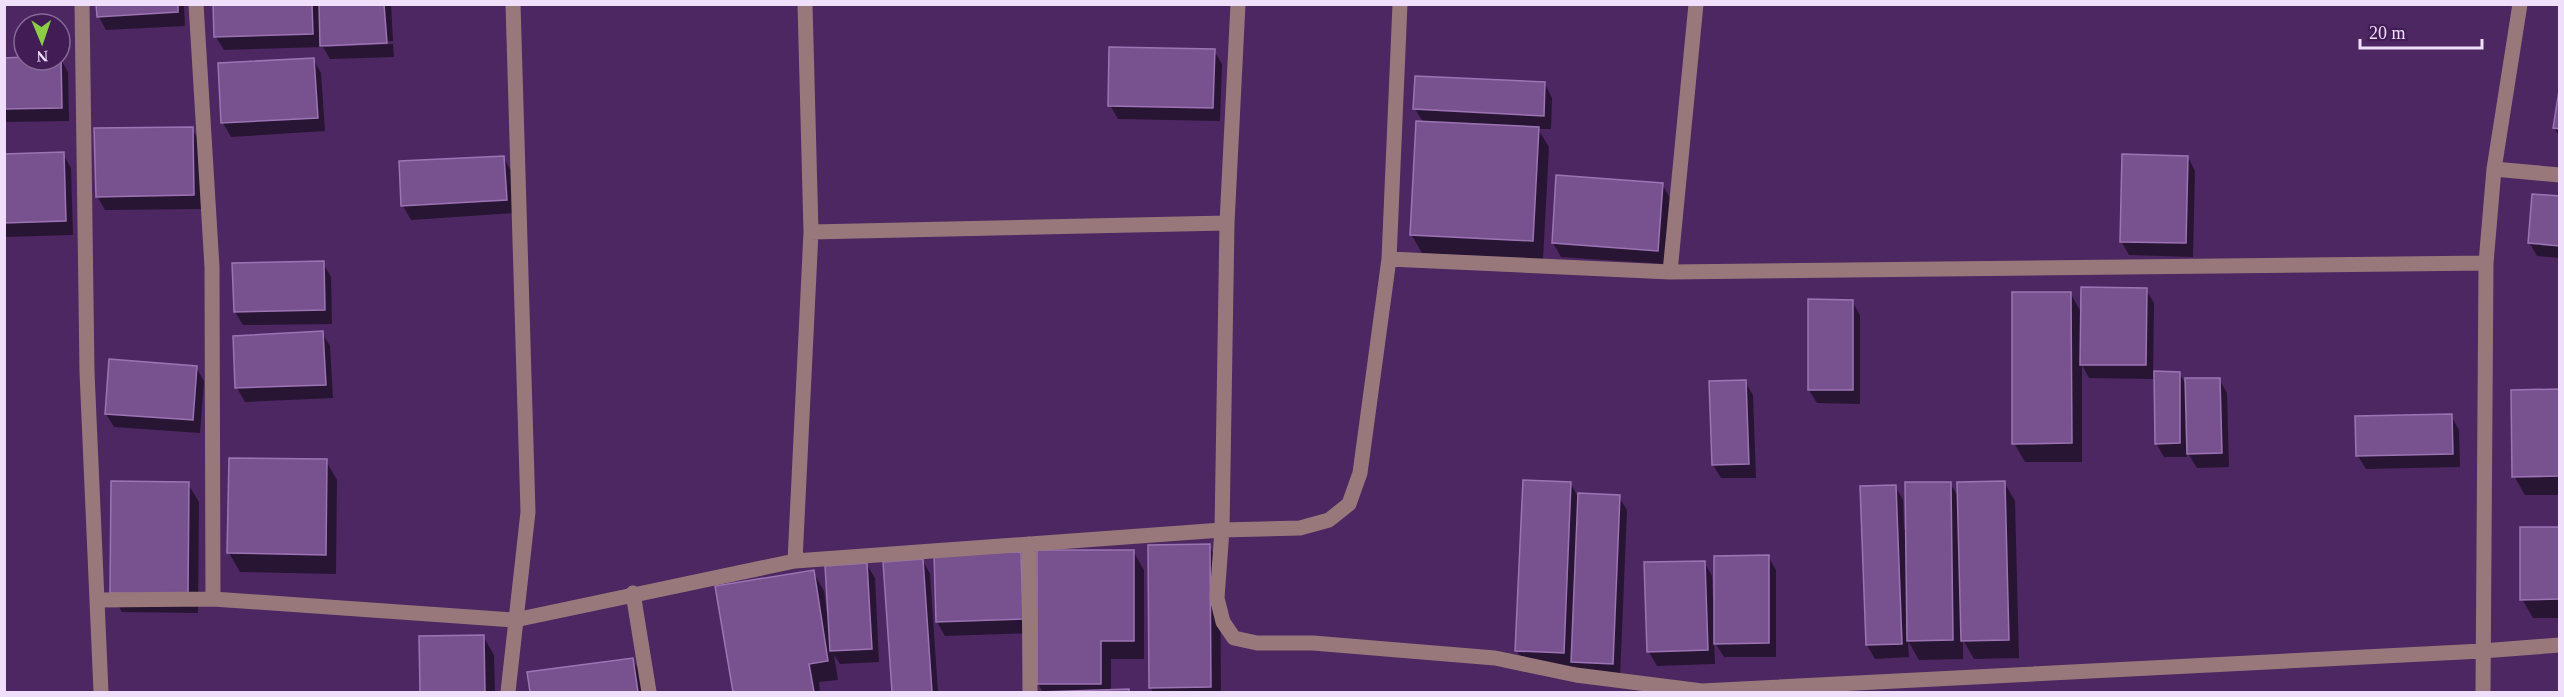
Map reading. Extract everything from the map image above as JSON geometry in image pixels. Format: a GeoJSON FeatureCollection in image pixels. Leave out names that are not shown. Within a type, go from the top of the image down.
{"type":"FeatureCollection","features":[{"type":"Feature","properties":{"kind":"street"},"geometry":{"type":"LineString","coordinates":[[82,4],[87,372],[101,693]]}},
{"type":"Feature","properties":{"kind":"street"},"geometry":{"type":"LineString","coordinates":[[196,4],[213,267],[213,599]]}},
{"type":"Feature","properties":{"kind":"street"},"geometry":{"type":"LineString","coordinates":[[508,693],[528,512],[513,4]]}},
{"type":"Feature","properties":{"kind":"street"},"geometry":{"type":"LineString","coordinates":[[795,561],[811,232],[805,4]]}},
{"type":"Feature","properties":{"kind":"street"},"geometry":{"type":"LineString","coordinates":[[1238,4],[1227,223],[1222,530],[1217,598],[1223,622],[1234,638],[1257,643],[1313,643],[1495,658],[1576,675],[1702,691],[2482,651],[2559,645]]}},
{"type":"Feature","properties":{"kind":"street"},"geometry":{"type":"LineString","coordinates":[[98,600],[213,599],[515,620],[633,593],[795,561],[1222,530],[1300,528],[1329,520],[1349,504],[1360,473],[1389,259],[1400,4]]}},
{"type":"Feature","properties":{"kind":"street"},"geometry":{"type":"LineString","coordinates":[[1670,272],[1696,4]]}},
{"type":"Feature","properties":{"kind":"street"},"geometry":{"type":"LineString","coordinates":[[2483,693],[2486,263],[2494,170],[2520,4]]}},
{"type":"Feature","properties":{"kind":"street"},"geometry":{"type":"LineString","coordinates":[[2494,170],[2559,175]]}},
{"type":"Feature","properties":{"kind":"street"},"geometry":{"type":"LineString","coordinates":[[811,232],[1227,223]]}},
{"type":"Feature","properties":{"kind":"street"},"geometry":{"type":"LineString","coordinates":[[1389,259],[1670,272],[2486,263]]}},
{"type":"Feature","properties":{"kind":"street"},"geometry":{"type":"LineString","coordinates":[[1029,544],[1030,693]]}},
{"type":"Feature","properties":{"kind":"street"},"geometry":{"type":"LineString","coordinates":[[633,593],[649,693]]}},
{"type":"Feature","properties":{"kind":"building"},"geometry":{"type":"Polygon","coordinates":[[[96,4],[178,4],[178,12],[97,17],[96,4]]]}},
{"type":"Feature","properties":{"kind":"building"},"geometry":{"type":"Polygon","coordinates":[[[213,4],[312,4],[313,34],[214,37],[213,4]]]}},
{"type":"Feature","properties":{"kind":"building"},"geometry":{"type":"Polygon","coordinates":[[[319,4],[384,4],[387,43],[320,46],[319,4]]]}},
{"type":"Feature","properties":{"kind":"building"},"geometry":{"type":"Polygon","coordinates":[[[1109,47],[1215,49],[1213,108],[1108,106],[1109,47]]]}},
{"type":"Feature","properties":{"kind":"building"},"geometry":{"type":"Polygon","coordinates":[[[4,58],[12,58],[12,72],[61,72],[62,108],[4,109],[4,58]]]}},
{"type":"Feature","properties":{"kind":"building"},"geometry":{"type":"Polygon","coordinates":[[[314,58],[318,118],[221,123],[218,63],[314,58]]]}},
{"type":"Feature","properties":{"kind":"building"},"geometry":{"type":"Polygon","coordinates":[[[1415,76],[1545,82],[1544,116],[1413,109],[1415,76]]]}},
{"type":"Feature","properties":{"kind":"building"},"geometry":{"type":"Polygon","coordinates":[[[2560,84],[2560,129],[2553,128],[2560,84]]]}},
{"type":"Feature","properties":{"kind":"building"},"geometry":{"type":"Polygon","coordinates":[[[1416,121],[1539,127],[1533,241],[1410,235],[1416,121]]]}},
{"type":"Feature","properties":{"kind":"building"},"geometry":{"type":"Polygon","coordinates":[[[193,127],[194,195],[96,197],[94,128],[193,127]]]}},
{"type":"Feature","properties":{"kind":"building"},"geometry":{"type":"Polygon","coordinates":[[[64,152],[66,221],[4,223],[4,154],[64,152]]]}},
{"type":"Feature","properties":{"kind":"building"},"geometry":{"type":"Polygon","coordinates":[[[2122,154],[2188,156],[2186,243],[2120,242],[2122,154]]]}},
{"type":"Feature","properties":{"kind":"building"},"geometry":{"type":"Polygon","coordinates":[[[504,156],[507,200],[401,206],[399,161],[504,156]]]}},
{"type":"Feature","properties":{"kind":"building"},"geometry":{"type":"Polygon","coordinates":[[[1556,175],[1663,183],[1658,251],[1552,243],[1556,175]]]}},
{"type":"Feature","properties":{"kind":"building"},"geometry":{"type":"Polygon","coordinates":[[[2532,194],[2560,196],[2560,246],[2528,243],[2532,194]]]}},
{"type":"Feature","properties":{"kind":"building"},"geometry":{"type":"Polygon","coordinates":[[[324,261],[325,310],[234,312],[232,263],[324,261]]]}},
{"type":"Feature","properties":{"kind":"building"},"geometry":{"type":"Polygon","coordinates":[[[2081,287],[2147,288],[2146,365],[2080,365],[2081,287]]]}},
{"type":"Feature","properties":{"kind":"building"},"geometry":{"type":"Polygon","coordinates":[[[2012,292],[2071,292],[2072,443],[2012,444],[2012,292]]]}},
{"type":"Feature","properties":{"kind":"building"},"geometry":{"type":"Polygon","coordinates":[[[1808,299],[1853,300],[1853,390],[1808,390],[1808,299]]]}},
{"type":"Feature","properties":{"kind":"building"},"geometry":{"type":"Polygon","coordinates":[[[323,331],[326,385],[235,388],[233,336],[323,331]]]}},
{"type":"Feature","properties":{"kind":"building"},"geometry":{"type":"Polygon","coordinates":[[[109,359],[197,366],[193,420],[105,414],[109,359]]]}},
{"type":"Feature","properties":{"kind":"building"},"geometry":{"type":"Polygon","coordinates":[[[2154,371],[2180,372],[2180,443],[2155,444],[2154,371]]]}},
{"type":"Feature","properties":{"kind":"building"},"geometry":{"type":"Polygon","coordinates":[[[2185,378],[2220,378],[2222,453],[2187,454],[2185,378]]]}},
{"type":"Feature","properties":{"kind":"building"},"geometry":{"type":"Polygon","coordinates":[[[1746,380],[1749,464],[1712,465],[1709,381],[1746,380]]]}},
{"type":"Feature","properties":{"kind":"building"},"geometry":{"type":"Polygon","coordinates":[[[2560,389],[2560,476],[2512,477],[2511,390],[2560,389]]]}},
{"type":"Feature","properties":{"kind":"building"},"geometry":{"type":"Polygon","coordinates":[[[2452,414],[2453,454],[2356,456],[2355,416],[2452,414]]]}},
{"type":"Feature","properties":{"kind":"building"},"geometry":{"type":"Polygon","coordinates":[[[229,458],[327,459],[326,555],[227,553],[229,458]]]}},
{"type":"Feature","properties":{"kind":"building"},"geometry":{"type":"Polygon","coordinates":[[[1523,480],[1571,482],[1564,653],[1515,651],[1523,480]]]}},
{"type":"Feature","properties":{"kind":"building"},"geometry":{"type":"Polygon","coordinates":[[[111,481],[189,482],[188,595],[110,593],[111,481]]]}},
{"type":"Feature","properties":{"kind":"building"},"geometry":{"type":"Polygon","coordinates":[[[2005,481],[2009,640],[1961,641],[1957,482],[2005,481]]]}},
{"type":"Feature","properties":{"kind":"building"},"geometry":{"type":"Polygon","coordinates":[[[1905,482],[1951,482],[1953,640],[1907,641],[1905,482]]]}},
{"type":"Feature","properties":{"kind":"building"},"geometry":{"type":"Polygon","coordinates":[[[1896,485],[1902,644],[1866,645],[1860,486],[1896,485]]]}},
{"type":"Feature","properties":{"kind":"building"},"geometry":{"type":"Polygon","coordinates":[[[1578,493],[1620,495],[1613,664],[1571,662],[1578,493]]]}},
{"type":"Feature","properties":{"kind":"building"},"geometry":{"type":"Polygon","coordinates":[[[2520,527],[2560,527],[2560,599],[2520,600],[2520,527]]]}},
{"type":"Feature","properties":{"kind":"building"},"geometry":{"type":"Polygon","coordinates":[[[1210,544],[1211,687],[1149,688],[1148,545],[1210,544]]]}},
{"type":"Feature","properties":{"kind":"building"},"geometry":{"type":"Polygon","coordinates":[[[1037,550],[1134,550],[1134,641],[1101,641],[1101,684],[1037,684],[1037,550]]]}},
{"type":"Feature","properties":{"kind":"building"},"geometry":{"type":"Polygon","coordinates":[[[1021,552],[1023,619],[936,622],[934,555],[1021,552]]]}},
{"type":"Feature","properties":{"kind":"building"},"geometry":{"type":"Polygon","coordinates":[[[1769,555],[1769,643],[1714,644],[1714,556],[1769,555]]]}},
{"type":"Feature","properties":{"kind":"building"},"geometry":{"type":"Polygon","coordinates":[[[923,559],[932,692],[892,692],[883,562],[923,559]]]}},
{"type":"Feature","properties":{"kind":"building"},"geometry":{"type":"Polygon","coordinates":[[[1705,561],[1708,650],[1647,652],[1644,562],[1705,561]]]}},
{"type":"Feature","properties":{"kind":"building"},"geometry":{"type":"Polygon","coordinates":[[[867,563],[872,649],[830,651],[825,566],[867,563]]]}},
{"type":"Feature","properties":{"kind":"building"},"geometry":{"type":"Polygon","coordinates":[[[814,570],[828,661],[809,664],[814,692],[733,692],[715,586],[814,570]]]}},
{"type":"Feature","properties":{"kind":"building"},"geometry":{"type":"Polygon","coordinates":[[[484,635],[485,692],[420,692],[419,636],[484,635]]]}},
{"type":"Feature","properties":{"kind":"building"},"geometry":{"type":"Polygon","coordinates":[[[633,658],[638,692],[530,692],[527,672],[633,658]]]}},
{"type":"Feature","properties":{"kind":"building"},"geometry":{"type":"Polygon","coordinates":[[[1129,689],[1129,692],[1038,692],[1129,689]]]}}]}
